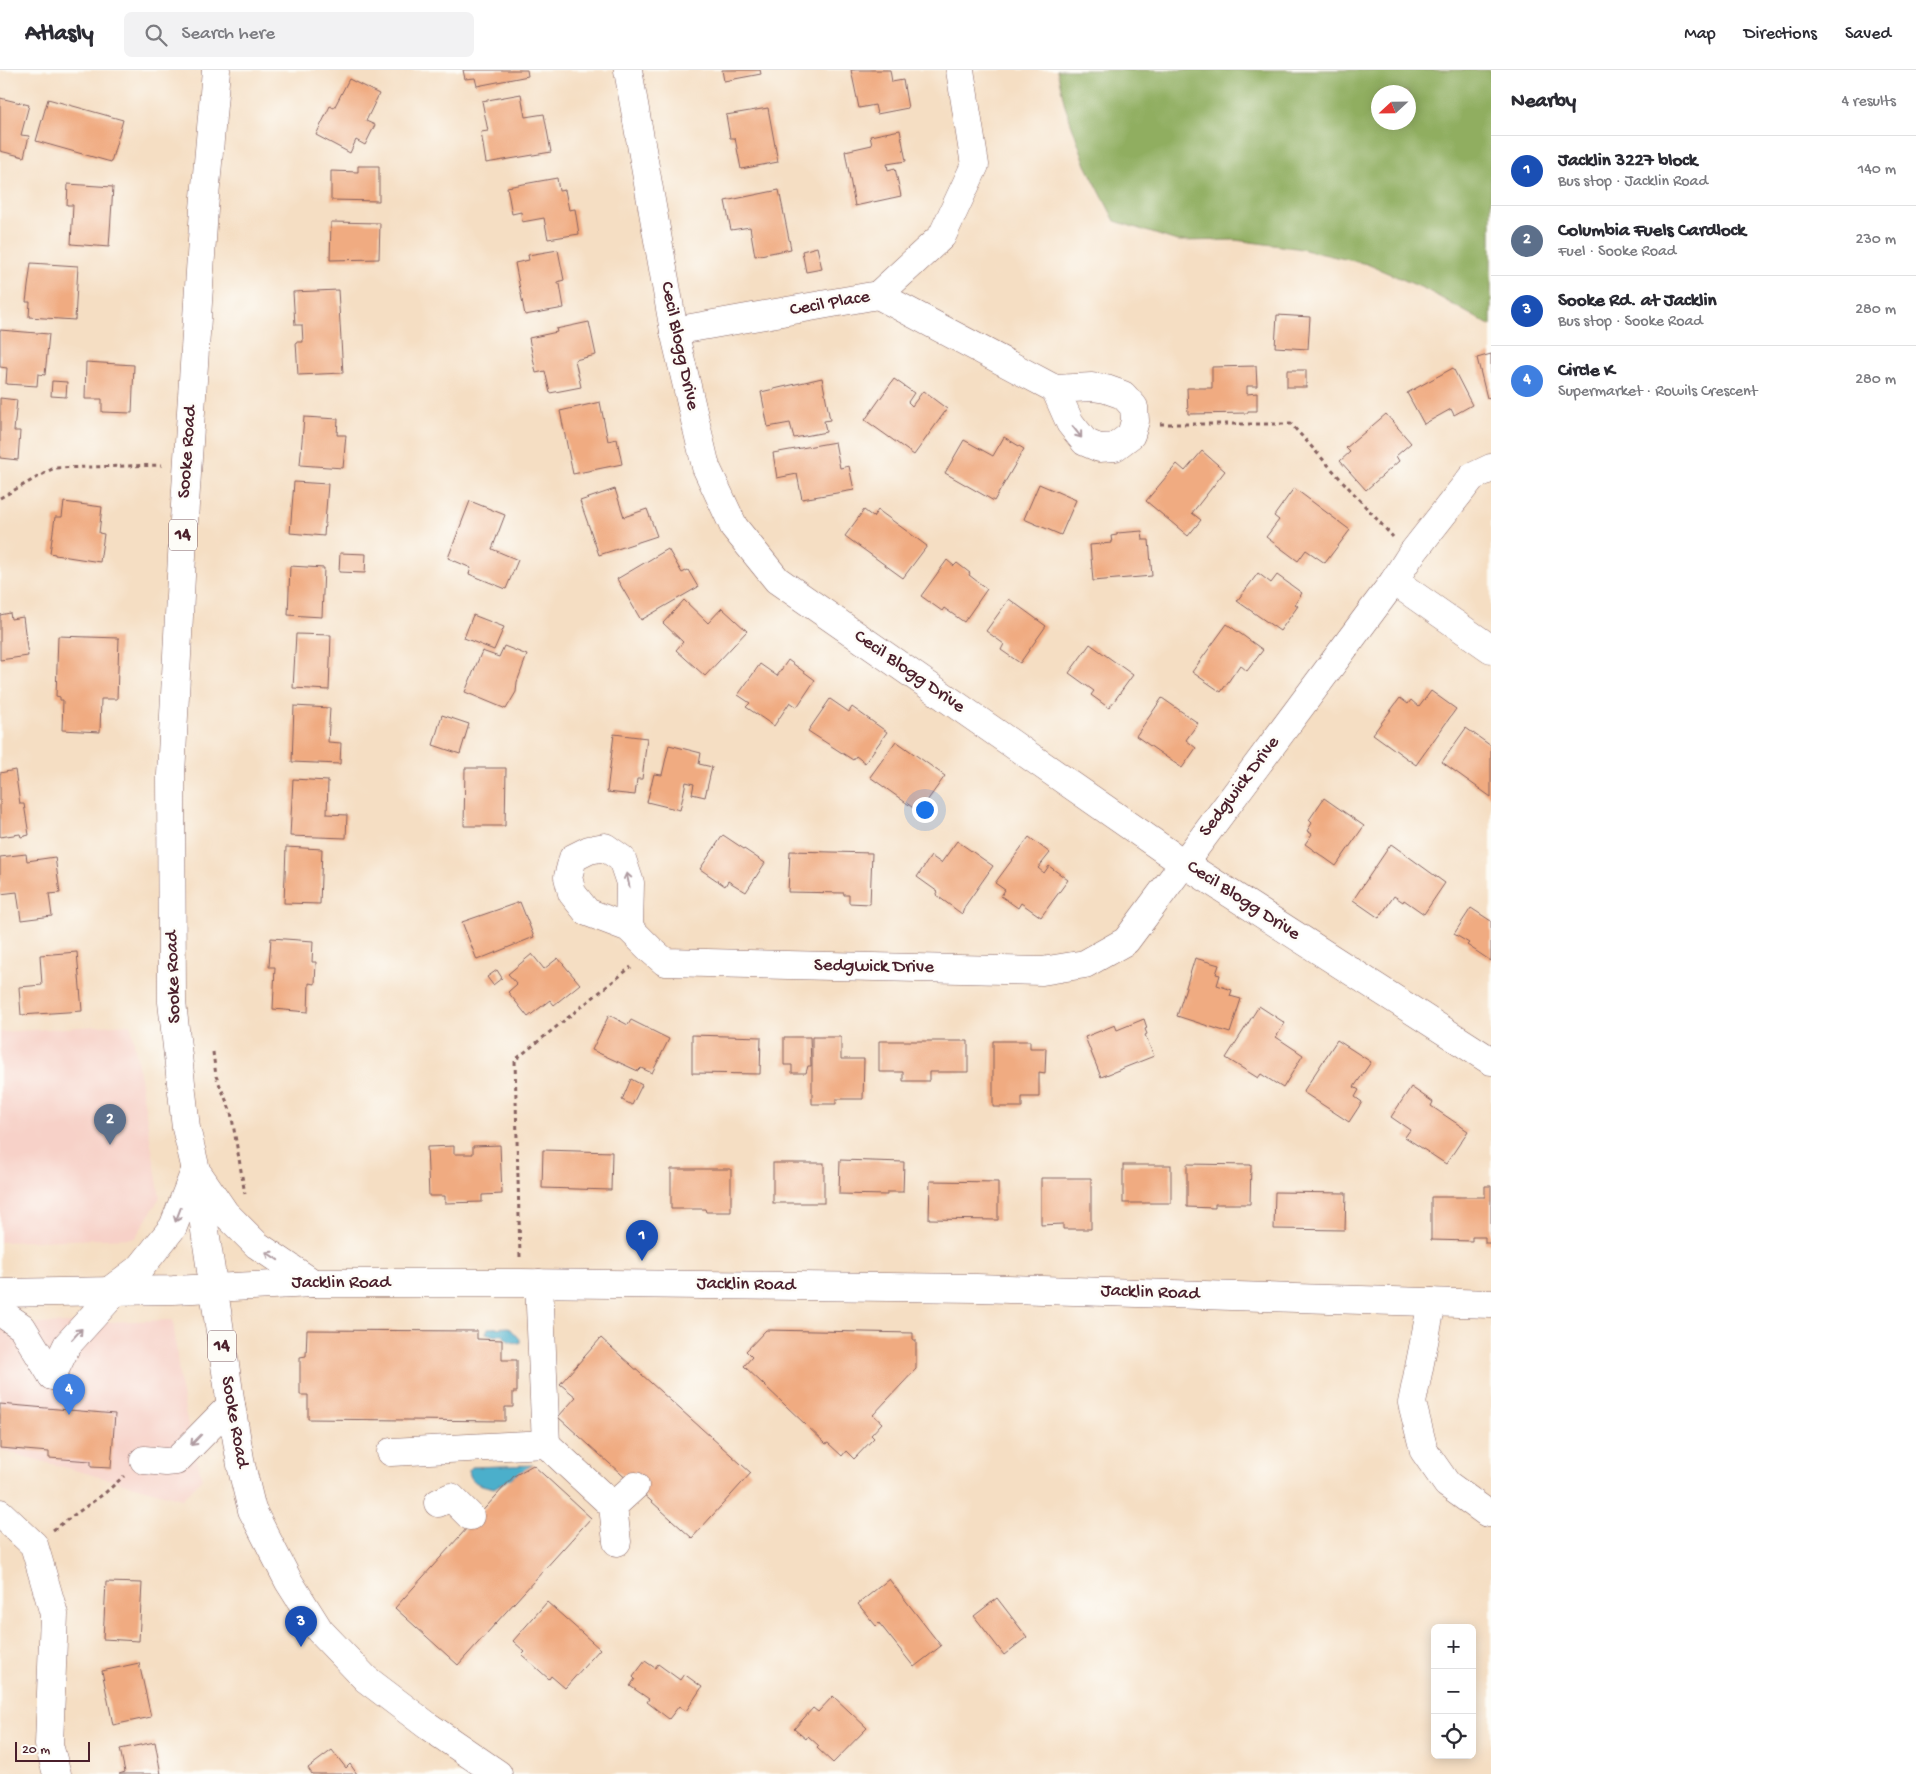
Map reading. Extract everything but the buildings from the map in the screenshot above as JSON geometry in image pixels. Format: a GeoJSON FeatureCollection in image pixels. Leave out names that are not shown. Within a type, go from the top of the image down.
{"type":"FeatureCollection","features":[{"type":"Feature","properties":{"kind":"street","name":"Sooke Road"},"geometry":{"type":"LineString","coordinates":[[216,70],[204,209],[171,775],[172,992],[186,1128],[196,1170],[231,1405],[241,1465],[252,1510],[289,1582],[320,1631],[366,1679],[428,1726],[498,1774]]}},
{"type":"Feature","properties":{"kind":"street","name":"Cecil Blogg Drive"},"geometry":{"type":"LineString","coordinates":[[628,70],[674,331],[706,467],[734,527],[777,580],[1183,863],[1491,1061]]}},
{"type":"Feature","properties":{"kind":"street"},"geometry":{"type":"LineString","coordinates":[[878,295],[942,236],[975,165],[960,70]]}},
{"type":"Feature","properties":{"kind":"street","name":"Cecil Place"},"geometry":{"type":"LineString","coordinates":[[674,331],[878,295],[1055,389]]}},
{"type":"Feature","properties":{"kind":"street"},"geometry":{"type":"LineString","coordinates":[[1092,386],[1123,395],[1134,407],[1135,421],[1131,435],[1115,447],[1099,448],[1085,442],[1070,423],[1055,389],[1092,386]]}},
{"type":"Feature","properties":{"kind":"street","name":"Sedgwick Drive"},"geometry":{"type":"LineString","coordinates":[[629,928],[666,962],[1042,971],[1085,964],[1126,941],[1394,581],[1410,556],[1472,477],[1491,468]]}},
{"type":"Feature","properties":{"kind":"street"},"geometry":{"type":"LineString","coordinates":[[1394,581],[1491,649]]}},
{"type":"Feature","properties":{"kind":"street"},"geometry":{"type":"LineString","coordinates":[[196,1170],[225,1213],[257,1245],[313,1283]]}},
{"type":"Feature","properties":{"kind":"street"},"geometry":{"type":"LineString","coordinates":[[0,1312],[22,1327],[52,1376],[67,1345],[113,1291],[141,1267],[173,1227],[196,1170]]}},
{"type":"Feature","properties":{"kind":"street","name":"Jacklin Road"},"geometry":{"type":"LineString","coordinates":[[0,1293],[213,1288],[313,1283],[539,1283],[977,1288],[1491,1304]]}},
{"type":"Feature","properties":{"kind":"street"},"geometry":{"type":"LineString","coordinates":[[539,1283],[546,1444],[613,1506],[617,1542]]}},
{"type":"Feature","properties":{"kind":"street"},"geometry":{"type":"LineString","coordinates":[[1432,1302],[1412,1403],[1424,1451],[1447,1484],[1487,1513],[1491,1513]]}},
{"type":"Feature","properties":{"kind":"street"},"geometry":{"type":"LineString","coordinates":[[144,1460],[166,1462],[176,1460],[231,1405]]}},
{"type":"Feature","properties":{"kind":"street"},"geometry":{"type":"LineString","coordinates":[[391,1452],[546,1444]]}},
{"type":"Feature","properties":{"kind":"street"},"geometry":{"type":"LineString","coordinates":[[613,1506],[636,1486]]}},
{"type":"Feature","properties":{"kind":"street"},"geometry":{"type":"LineString","coordinates":[[438,1503],[451,1496],[470,1516]]}},
{"type":"Feature","properties":{"kind":"street"},"geometry":{"type":"LineString","coordinates":[[0,1514],[34,1545],[54,1614],[49,1746],[57,1774]]}},
{"type":"Feature","properties":{"kind":"path"},"geometry":{"type":"LineString","coordinates":[[1135,421],[1145,424],[1291,424],[1410,556]]}},
{"type":"Feature","properties":{"kind":"path"},"geometry":{"type":"LineString","coordinates":[[0,498],[54,468],[188,464]]}},
{"type":"Feature","properties":{"kind":"path"},"geometry":{"type":"LineString","coordinates":[[520,1250],[515,1060],[651,950]]}},
{"type":"Feature","properties":{"kind":"path"},"geometry":{"type":"LineString","coordinates":[[213,1052],[216,1076],[231,1112],[247,1204]]}},
{"type":"Feature","properties":{"kind":"path"},"geometry":{"type":"LineString","coordinates":[[34,1545],[105,1493],[144,1460]]}},
{"type":"Feature","properties":{"kind":"shaded area"},"geometry":{"type":"Polygon","coordinates":[[[131,1024],[160,1197],[135,1238],[0,1242],[0,1032],[131,1024]]]}},
{"type":"Feature","properties":{"kind":"shaded area"},"geometry":{"type":"Polygon","coordinates":[[[173,1320],[180,1384],[202,1479],[182,1499],[0,1450],[0,1325],[173,1320]]]}},
{"type":"Feature","properties":{"kind":"green space"},"geometry":{"type":"Polygon","coordinates":[[[1057,70],[1491,70],[1491,326],[1425,289],[1367,264],[1296,248],[1235,240],[1177,241],[1115,221],[1086,165],[1065,106],[1057,70]]]}},
{"type":"Feature","properties":{"kind":"water"},"geometry":{"type":"Polygon","coordinates":[[[509,1327],[520,1339],[520,1343],[508,1340],[503,1334],[495,1336],[486,1333],[488,1328],[509,1327]]]}},
{"type":"Feature","properties":{"kind":"water"},"geometry":{"type":"Polygon","coordinates":[[[533,1465],[494,1488],[474,1481],[469,1470],[472,1467],[533,1465]]]}},
{"type":"Feature","properties":{"kind":"place","name":"Columbia Fuels Cardlock"},"geometry":{"type":"Point","coordinates":[110,1145]}},
{"type":"Feature","properties":{"kind":"place","name":"Jacklin 3227 block"},"geometry":{"type":"Point","coordinates":[642,1261]}},
{"type":"Feature","properties":{"kind":"place","name":"Circle K"},"geometry":{"type":"Point","coordinates":[69,1415]}},
{"type":"Feature","properties":{"kind":"place","name":"Sooke Rd. at Jacklin"},"geometry":{"type":"Point","coordinates":[301,1647]}}]}
